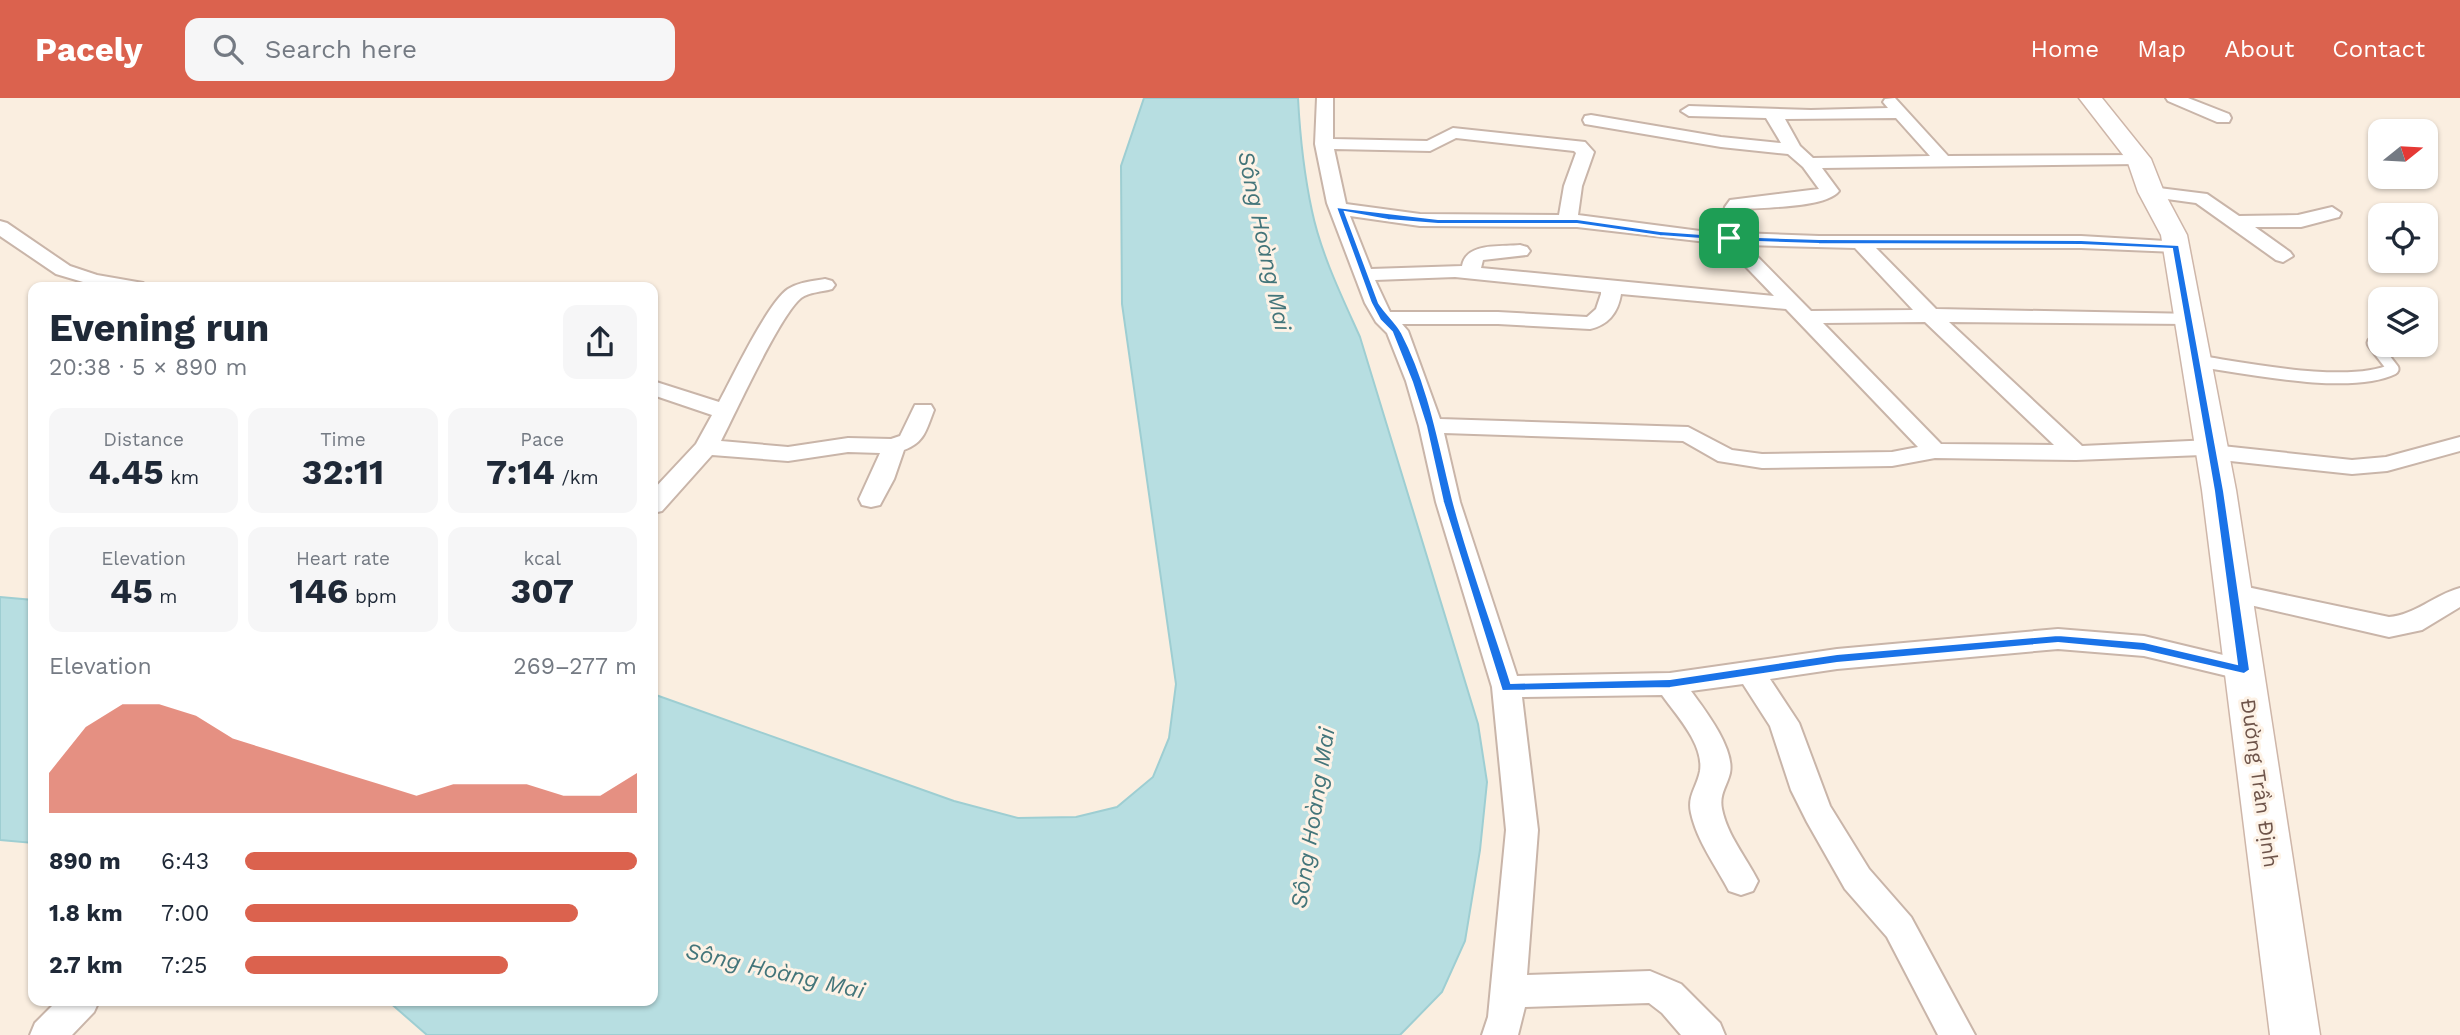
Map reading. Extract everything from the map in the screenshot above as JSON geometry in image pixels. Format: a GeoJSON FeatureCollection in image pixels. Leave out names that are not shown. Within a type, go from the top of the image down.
{"type":"FeatureCollection","features":[{"type":"Feature","properties":{"kind":"main road","name":"Đường Trần Định"},"geometry":{"type":"LineString","coordinates":[[2090,98],[2139,159],[2151,192],[2174,235],[2212,449],[2295,1035]]}},
{"type":"Feature","properties":{"kind":"street"},"geometry":{"type":"LineString","coordinates":[[1325,98],[1324,144],[1339,209],[1363,275],[1383,318],[1397,331],[1431,426],[1448,502],[1506,687],[1522,830],[1506,1017],[1500,1035]]}},
{"type":"Feature","properties":{"kind":"street"},"geometry":{"type":"LineString","coordinates":[[1888,98],[1945,163]]}},
{"type":"Feature","properties":{"kind":"street"},"geometry":{"type":"LineString","coordinates":[[2174,98],[2222,118]]}},
{"type":"Feature","properties":{"kind":"street"},"geometry":{"type":"LineString","coordinates":[[1689,111],[1771,114],[1901,113]]}},
{"type":"Feature","properties":{"kind":"street"},"geometry":{"type":"LineString","coordinates":[[1729,238],[1734,207],[1737,204],[1829,192],[1809,163],[1793,149],[1781,125],[1771,114]]}},
{"type":"Feature","properties":{"kind":"street"},"geometry":{"type":"LineString","coordinates":[[1591,120],[1721,142],[1793,149]]}},
{"type":"Feature","properties":{"kind":"street"},"geometry":{"type":"LineString","coordinates":[[1324,144],[1430,146],[1453,134],[1579,146],[1585,152],[1577,168],[1568,221]]}},
{"type":"Feature","properties":{"kind":"street"},"geometry":{"type":"LineString","coordinates":[[1809,163],[2139,159]]}},
{"type":"Feature","properties":{"kind":"street"},"geometry":{"type":"LineString","coordinates":[[2151,192],[2197,197],[2283,256]]}},
{"type":"Feature","properties":{"kind":"street"},"geometry":{"type":"LineString","coordinates":[[1339,209],[1438,221],[1568,221],[1660,234],[1729,238],[1859,242],[2081,242],[2176,246]]}},
{"type":"Feature","properties":{"kind":"street"},"geometry":{"type":"LineString","coordinates":[[2233,222],[2301,221],[2315,215],[2332,213]]}},
{"type":"Feature","properties":{"kind":"street"},"geometry":{"type":"LineString","coordinates":[[0,227],[63,270],[106,282]]}},
{"type":"Feature","properties":{"kind":"street"},"geometry":{"type":"LineString","coordinates":[[1729,238],[1935,451]]}},
{"type":"Feature","properties":{"kind":"street"},"geometry":{"type":"LineString","coordinates":[[1859,242],[1931,316],[2076,453]]}},
{"type":"Feature","properties":{"kind":"street"},"geometry":{"type":"LineString","coordinates":[[1470,272],[1473,258],[1478,255],[1520,251]]}},
{"type":"Feature","properties":{"kind":"street"},"geometry":{"type":"LineString","coordinates":[[1363,275],[1470,272],[1743,301],[1796,310],[1931,316],[2189,318]]}},
{"type":"Feature","properties":{"kind":"street"},"geometry":{"type":"LineString","coordinates":[[658,500],[706,447],[723,411],[741,385],[778,314],[792,295],[803,289],[825,285]]}},
{"type":"Feature","properties":{"kind":"street"},"geometry":{"type":"LineString","coordinates":[[1383,318],[1498,318],[1590,323],[1607,310],[1611,288]]}},
{"type":"Feature","properties":{"kind":"street"},"geometry":{"type":"LineString","coordinates":[[658,390],[723,411]]}},
{"type":"Feature","properties":{"kind":"street"},"geometry":{"type":"LineString","coordinates":[[706,447],[788,454],[848,445],[894,446],[910,440],[923,410]]}},
{"type":"Feature","properties":{"kind":"street"},"geometry":{"type":"LineString","coordinates":[[1431,426],[1677,433],[1696,437],[1726,456],[1762,461],[1892,459],[1935,451],[2076,453],[2212,449],[2352,467],[2386,464],[2460,444]]}},
{"type":"Feature","properties":{"kind":"street"},"geometry":{"type":"LineString","coordinates":[[871,499],[882,479],[894,446]]}},
{"type":"Feature","properties":{"kind":"street"},"geometry":{"type":"LineString","coordinates":[[2233,593],[2389,627],[2409,627],[2434,613],[2445,601],[2460,597]]}},
{"type":"Feature","properties":{"kind":"street"},"geometry":{"type":"LineString","coordinates":[[1506,687],[1670,684],[1837,659],[2058,639],[2144,646],[2244,670]]}},
{"type":"Feature","properties":{"kind":"street"},"geometry":{"type":"LineString","coordinates":[[1750,672],[1784,723],[1807,790],[1818,813],[1857,879],[1899,927],[1957,1035]]}},
{"type":"Feature","properties":{"kind":"street"},"geometry":{"type":"LineString","coordinates":[[1670,684],[1703,734],[1715,760],[1717,774],[1707,791],[1705,803],[1708,817],[1741,881]]}},
{"type":"Feature","properties":{"kind":"street"},"geometry":{"type":"LineString","coordinates":[[1508,992],[1650,987],[1671,996],[1687,1019],[1707,1035]]}},
{"type":"Feature","properties":{"kind":"street"},"geometry":{"type":"LineString","coordinates":[[48,1035],[76,1006]]}},
{"type":"Feature","properties":{"kind":"lane"},"geometry":{"type":"LineString","coordinates":[[2196,360],[2365,378],[2386,375],[2393,369],[2383,357]]}},
{"type":"Feature","properties":{"kind":"water","name":"Sông Hoàng Mai"},"geometry":{"type":"Polygon","coordinates":[[[1144,98],[1298,98],[1301,141],[1316,227],[1360,337],[1478,724],[1487,782],[1480,850],[1465,941],[1442,992],[1400,1035],[427,1035],[394,1006],[658,1006],[658,696],[954,801],[1018,818],[1076,817],[1117,807],[1153,777],[1169,738],[1176,684],[1122,304],[1121,166],[1144,98]]]}},
{"type":"Feature","properties":{"kind":"water"},"geometry":{"type":"Polygon","coordinates":[[[0,597],[28,600],[28,843],[0,840],[0,597]]]}},
{"type":"Feature","properties":{"kind":"route"},"geometry":{"type":"LineString","coordinates":[[1339,209],[1388,217],[1457,222],[1515,219],[1577,221],[1660,234],[1729,238],[1819,242],[2081,242],[2176,246],[2219,491],[2244,670],[2144,646],[2058,639],[1783,665],[1670,684],[1506,687],[1448,502],[1431,426],[1417,382],[1397,331],[1383,318],[1375,303],[1339,209]]}}]}
